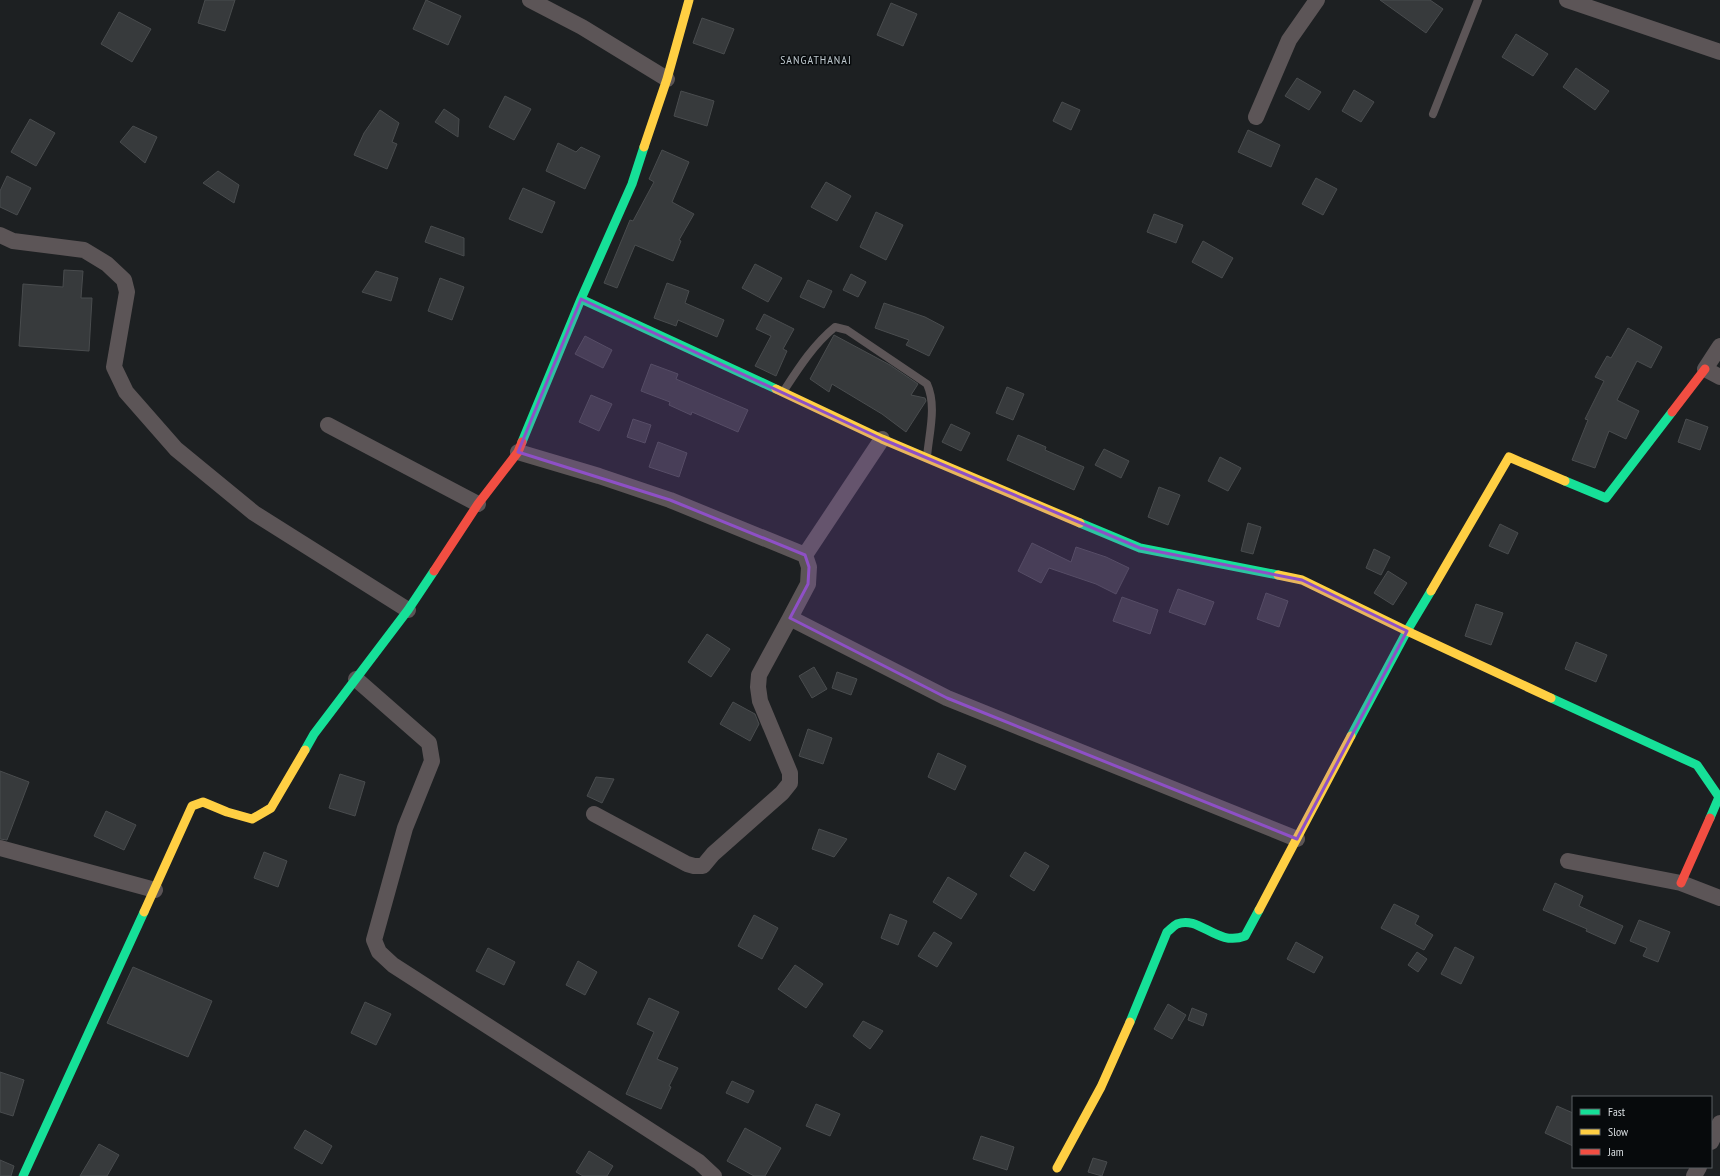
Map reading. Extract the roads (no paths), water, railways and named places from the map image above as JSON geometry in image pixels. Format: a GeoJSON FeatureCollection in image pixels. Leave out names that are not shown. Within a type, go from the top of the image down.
{"type":"FeatureCollection","features":[{"type":"Feature","properties":{"kind":"street"},"geometry":{"type":"LineString","coordinates":[[530,0],[582,27],[666,79]]}},
{"type":"Feature","properties":{"kind":"street"},"geometry":{"type":"LineString","coordinates":[[23,1176],[155,890],[192,806],[203,802],[227,812],[252,819],[270,808],[314,734],[408,610],[478,504],[518,452],[580,299],[632,184],[666,79],[689,0]]}},
{"type":"Feature","properties":{"kind":"street"},"geometry":{"type":"LineString","coordinates":[[1256,117],[1289,40],[1317,0]]}},
{"type":"Feature","properties":{"kind":"street"},"geometry":{"type":"LineString","coordinates":[[1567,0],[1720,52]]}},
{"type":"Feature","properties":{"kind":"street"},"geometry":{"type":"LineString","coordinates":[[0,235],[13,241],[84,250],[107,264],[124,280],[127,292],[114,367],[126,392],[176,448],[254,513],[408,610]]}},
{"type":"Feature","properties":{"kind":"street"},"geometry":{"type":"LineString","coordinates":[[580,299],[882,439],[1140,548],[1302,580],[1407,631],[1697,765],[1719,797],[1681,883]]}},
{"type":"Feature","properties":{"kind":"street"},"geometry":{"type":"LineString","coordinates":[[1057,1168],[1101,1087],[1135,1011],[1167,932],[1176,924],[1188,922],[1230,940],[1239,940],[1245,936],[1407,631],[1509,458],[1606,498],[1706,369],[1720,346]]}},
{"type":"Feature","properties":{"kind":"street"},"geometry":{"type":"LineString","coordinates":[[1706,369],[1720,377]]}},
{"type":"Feature","properties":{"kind":"street"},"geometry":{"type":"LineString","coordinates":[[328,425],[478,504]]}},
{"type":"Feature","properties":{"kind":"street"},"geometry":{"type":"LineString","coordinates":[[805,555],[882,439]]}},
{"type":"Feature","properties":{"kind":"street"},"geometry":{"type":"LineString","coordinates":[[518,452],[599,476],[670,500],[805,555],[809,567],[808,584],[759,675],[760,701],[790,773],[790,783],[782,793],[713,854],[703,866],[687,864],[594,814]]}},
{"type":"Feature","properties":{"kind":"street"},"geometry":{"type":"LineString","coordinates":[[790,618],[947,698],[1297,839]]}},
{"type":"Feature","properties":{"kind":"street"},"geometry":{"type":"LineString","coordinates":[[356,679],[428,743],[432,761],[405,828],[374,940],[379,952],[393,965],[699,1162],[714,1176]]}},
{"type":"Feature","properties":{"kind":"street"},"geometry":{"type":"LineString","coordinates":[[0,848],[155,890]]}},
{"type":"Feature","properties":{"kind":"street"},"geometry":{"type":"LineString","coordinates":[[1568,861],[1681,883],[1720,898]]}},
{"type":"Feature","properties":{"kind":"street"},"geometry":{"type":"LineString","coordinates":[[1712,1140],[1720,1123]]}},
{"type":"Feature","properties":{"kind":"lane"},"geometry":{"type":"LineString","coordinates":[[1433,114],[1478,0]]}},
{"type":"Feature","properties":{"kind":"lane"},"geometry":{"type":"LineString","coordinates":[[782,393],[809,353],[828,333],[835,327],[847,330],[927,384],[931,392],[932,405],[926,458]]}},
{"type":"Feature","properties":{"kind":"district","name":"SANGATHANAI"},"geometry":{"type":"Point","coordinates":[816,59]}}]}
